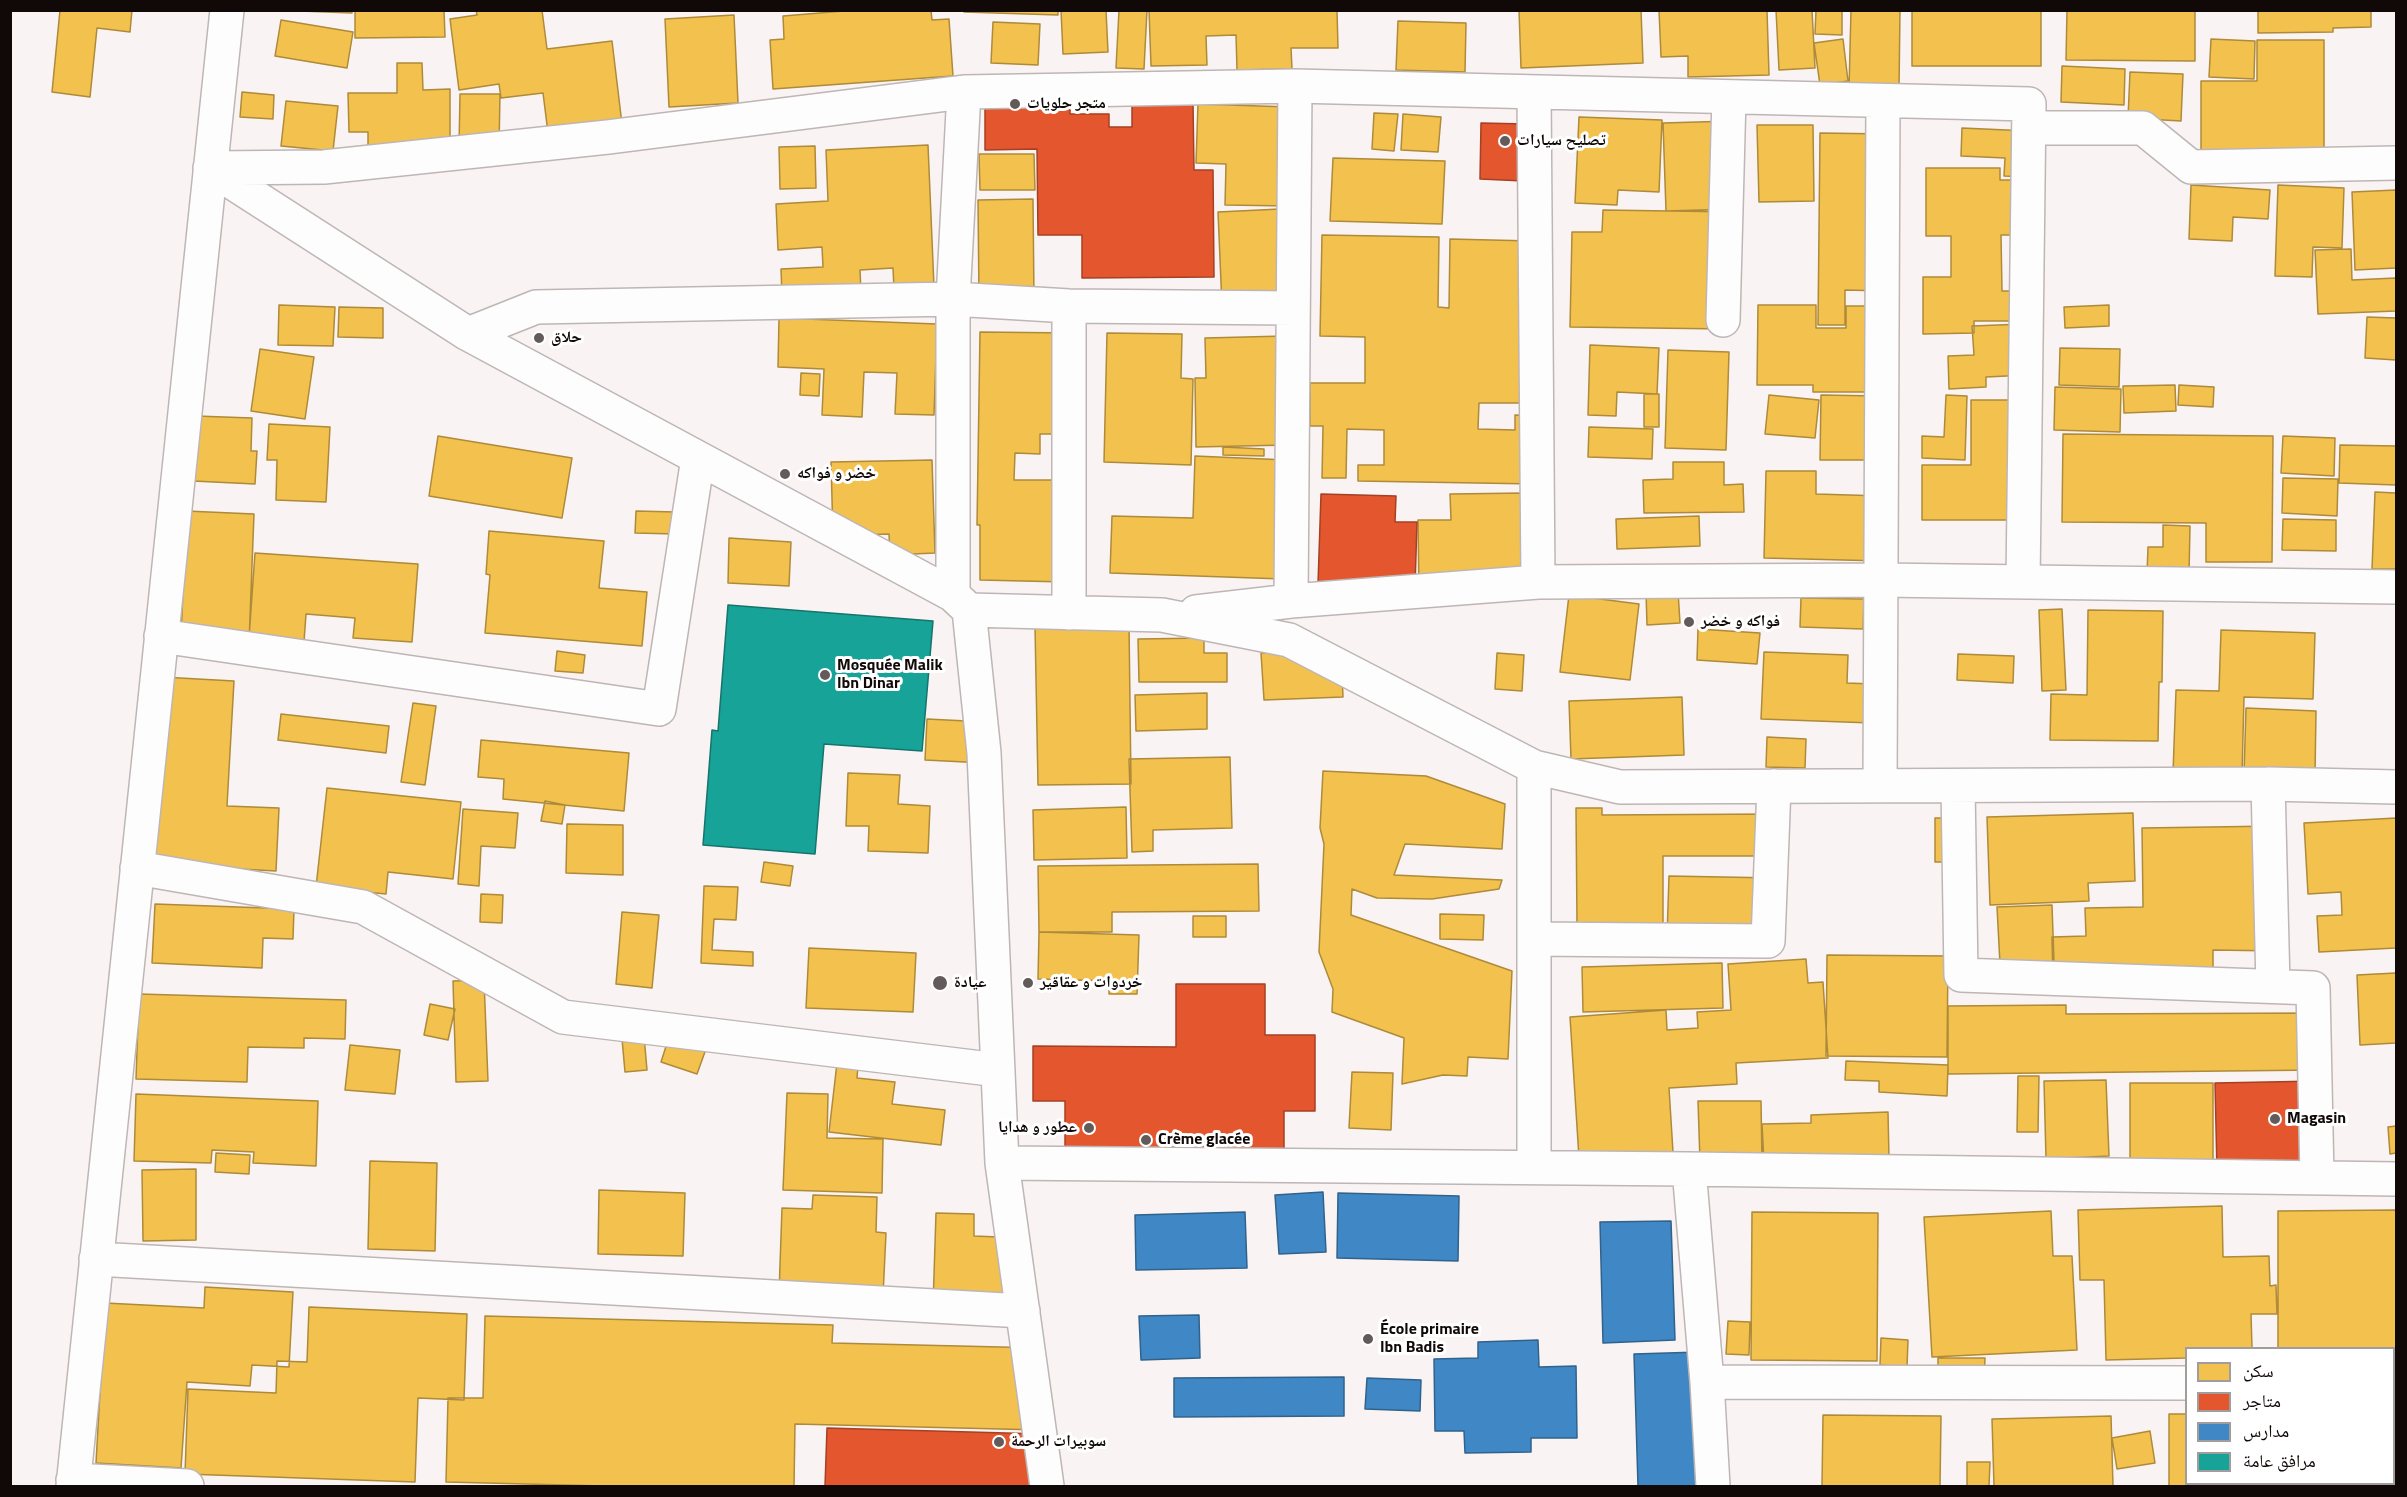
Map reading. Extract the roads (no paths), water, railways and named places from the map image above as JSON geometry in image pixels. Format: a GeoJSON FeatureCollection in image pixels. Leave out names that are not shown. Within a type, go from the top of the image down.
{"type":"FeatureCollection","features":[{"type":"Feature","properties":{"kind":"street"},"geometry":{"type":"LineString","coordinates":[[187,1486],[73,1483],[227,10]]}},
{"type":"Feature","properties":{"kind":"street"},"geometry":{"type":"LineString","coordinates":[[210,168],[324,167],[608,137],[964,92],[1295,86],[2029,104],[2024,582]]}},
{"type":"Feature","properties":{"kind":"street"},"geometry":{"type":"LineString","coordinates":[[1292,601],[1295,86]]}},
{"type":"Feature","properties":{"kind":"street"},"geometry":{"type":"LineString","coordinates":[[964,92],[953,299],[961,602],[984,753],[1002,1163],[1047,1486]]}},
{"type":"Feature","properties":{"kind":"street"},"geometry":{"type":"LineString","coordinates":[[1534,92],[1538,582]]}},
{"type":"Feature","properties":{"kind":"street"},"geometry":{"type":"LineString","coordinates":[[1723,320],[1729,97]]}},
{"type":"Feature","properties":{"kind":"street"},"geometry":{"type":"LineString","coordinates":[[1880,786],[1883,101]]}},
{"type":"Feature","properties":{"kind":"street"},"geometry":{"type":"LineString","coordinates":[[2029,128],[2143,128],[2190,167],[2397,163]]}},
{"type":"Feature","properties":{"kind":"street"},"geometry":{"type":"LineString","coordinates":[[210,168],[468,334],[961,602],[1069,613],[1162,615],[1292,601],[1538,582],[1881,580],[2397,587]]}},
{"type":"Feature","properties":{"kind":"street"},"geometry":{"type":"LineString","coordinates":[[468,334],[536,307],[953,299],[1069,306],[1293,308]]}},
{"type":"Feature","properties":{"kind":"street"},"geometry":{"type":"LineString","coordinates":[[1069,306],[1069,613]]}},
{"type":"Feature","properties":{"kind":"street"},"geometry":{"type":"LineString","coordinates":[[161,636],[658,709],[698,458]]}},
{"type":"Feature","properties":{"kind":"street"},"geometry":{"type":"LineString","coordinates":[[1162,615],[1289,640],[1534,767],[1620,787],[2268,784],[2397,787]]}},
{"type":"Feature","properties":{"kind":"street"},"geometry":{"type":"LineString","coordinates":[[1534,767],[1534,1167]]}},
{"type":"Feature","properties":{"kind":"street"},"geometry":{"type":"LineString","coordinates":[[2268,784],[2273,986]]}},
{"type":"Feature","properties":{"kind":"street"},"geometry":{"type":"LineString","coordinates":[[1534,939],[1768,941],[1774,786]]}},
{"type":"Feature","properties":{"kind":"street"},"geometry":{"type":"LineString","coordinates":[[1958,786],[1961,975],[2313,988],[2318,1178]]}},
{"type":"Feature","properties":{"kind":"street"},"geometry":{"type":"LineString","coordinates":[[137,868],[363,907],[563,1017],[998,1070]]}},
{"type":"Feature","properties":{"kind":"street"},"geometry":{"type":"LineString","coordinates":[[1002,1163],[1534,1167],[2397,1179]]}},
{"type":"Feature","properties":{"kind":"street"},"geometry":{"type":"LineString","coordinates":[[1689,1169],[1707,1382],[1713,1486]]}},
{"type":"Feature","properties":{"kind":"street"},"geometry":{"type":"LineString","coordinates":[[96,1259],[1023,1311]]}},
{"type":"Feature","properties":{"kind":"street"},"geometry":{"type":"LineString","coordinates":[[1707,1382],[2185,1383]]}},
{"type":"Feature","properties":{"kind":"place","name":"متجر حلويات"},"geometry":{"type":"Point","coordinates":[1015,104]}},
{"type":"Feature","properties":{"kind":"place","name":"تصليح سيارات"},"geometry":{"type":"Point","coordinates":[1505,141]}},
{"type":"Feature","properties":{"kind":"place","name":"حلاق"},"geometry":{"type":"Point","coordinates":[539,338]}},
{"type":"Feature","properties":{"kind":"place","name":"خضر و فواكه"},"geometry":{"type":"Point","coordinates":[785,474]}},
{"type":"Feature","properties":{"kind":"place","name":"فواكه و خضر"},"geometry":{"type":"Point","coordinates":[1689,622]}},
{"type":"Feature","properties":{"kind":"place","name":"Mosquée Malik Ibn Dinar"},"geometry":{"type":"Point","coordinates":[825,675]}},
{"type":"Feature","properties":{"kind":"place","name":"عيادة"},"geometry":{"type":"Point","coordinates":[940,983]}},
{"type":"Feature","properties":{"kind":"place","name":"خردوات و عقاقير"},"geometry":{"type":"Point","coordinates":[1028,983]}},
{"type":"Feature","properties":{"kind":"place","name":"Magasin"},"geometry":{"type":"Point","coordinates":[2275,1119]}},
{"type":"Feature","properties":{"kind":"place","name":"عطور و هدايا"},"geometry":{"type":"Point","coordinates":[1089,1128]}},
{"type":"Feature","properties":{"kind":"place","name":"Crème glacée"},"geometry":{"type":"Point","coordinates":[1146,1140]}},
{"type":"Feature","properties":{"kind":"place","name":"École primaire Ibn Badis"},"geometry":{"type":"Point","coordinates":[1368,1339]}},
{"type":"Feature","properties":{"kind":"place","name":"سوبيرات الرحمة"},"geometry":{"type":"Point","coordinates":[999,1442]}}]}
